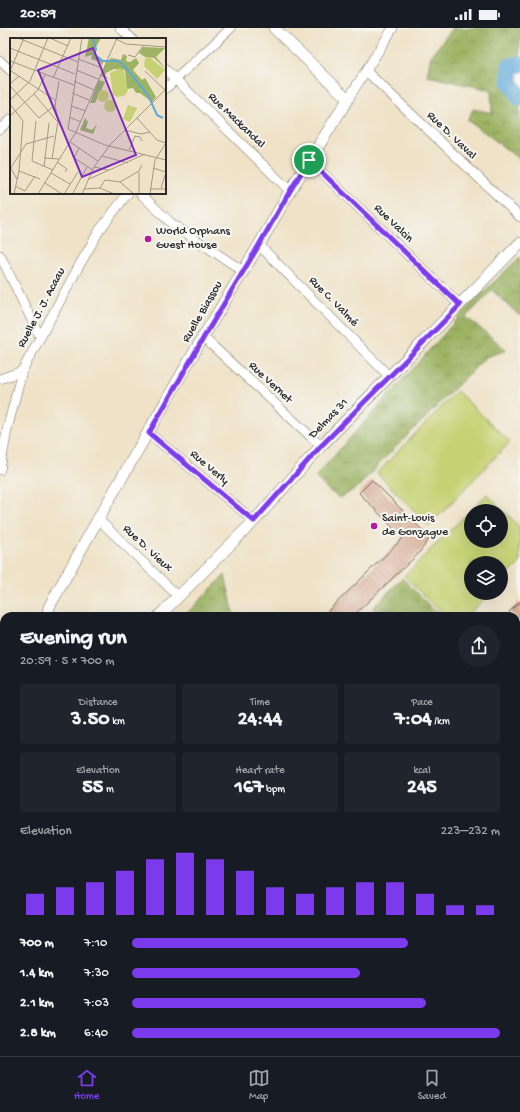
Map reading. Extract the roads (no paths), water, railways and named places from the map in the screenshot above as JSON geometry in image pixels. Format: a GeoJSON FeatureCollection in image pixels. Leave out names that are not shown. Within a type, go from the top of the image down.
{"type":"FeatureCollection","features":[{"type":"Feature","properties":{"kind":"street"},"geometry":{"type":"LineString","coordinates":[[120,28],[131,38]]}},
{"type":"Feature","properties":{"kind":"street"},"geometry":{"type":"LineString","coordinates":[[166,88],[230,28]]}},
{"type":"Feature","properties":{"kind":"street"},"geometry":{"type":"LineString","coordinates":[[274,28],[348,99]]}},
{"type":"Feature","properties":{"kind":"street","name":"Ruelle Biassou"},"geometry":{"type":"LineString","coordinates":[[48,612],[49,608],[98,520],[290,191],[393,28]]}},
{"type":"Feature","properties":{"kind":"street"},"geometry":{"type":"LineString","coordinates":[[0,61],[10,70]]}},
{"type":"Feature","properties":{"kind":"street","name":"Rue Mackandal"},"geometry":{"type":"LineString","coordinates":[[166,70],[290,191]]}},
{"type":"Feature","properties":{"kind":"street","name":"Rue D. Vaval"},"geometry":{"type":"LineString","coordinates":[[366,71],[520,217]]}},
{"type":"Feature","properties":{"kind":"street"},"geometry":{"type":"LineString","coordinates":[[0,130],[10,120]]}},
{"type":"Feature","properties":{"kind":"street","name":"Rue Valcin"},"geometry":{"type":"LineString","coordinates":[[309,160],[460,305]]}},
{"type":"Feature","properties":{"kind":"street","name":"Ruelle J. J. Acaau"},"geometry":{"type":"LineString","coordinates":[[0,470],[22,371],[99,231],[127,194]]}},
{"type":"Feature","properties":{"kind":"street"},"geometry":{"type":"LineString","coordinates":[[141,194],[171,223],[243,271]]}},
{"type":"Feature","properties":{"kind":"street","name":"Delmas 31"},"geometry":{"type":"LineString","coordinates":[[163,612],[229,552],[254,521],[321,446],[520,243]]}},
{"type":"Feature","properties":{"kind":"street","name":"Rue C. Valmé"},"geometry":{"type":"LineString","coordinates":[[259,245],[389,376]]}},
{"type":"Feature","properties":{"kind":"street"},"geometry":{"type":"LineString","coordinates":[[0,255],[40,337]]}},
{"type":"Feature","properties":{"kind":"street","name":"Rue Vernet"},"geometry":{"type":"LineString","coordinates":[[204,337],[321,446]]}},
{"type":"Feature","properties":{"kind":"street"},"geometry":{"type":"LineString","coordinates":[[0,379],[22,371]]}},
{"type":"Feature","properties":{"kind":"street","name":"Rue Verly"},"geometry":{"type":"LineString","coordinates":[[149,433],[254,521]]}},
{"type":"Feature","properties":{"kind":"street","name":"Rue D. Vieux"},"geometry":{"type":"LineString","coordinates":[[98,520],[179,597]]}},
{"type":"Feature","properties":{"kind":"waterway"},"geometry":{"type":"LineString","coordinates":[[520,64],[510,66],[510,82],[520,98]]}},
{"type":"Feature","properties":{"kind":"place","name":"World Orphans Guest House"},"geometry":{"type":"Point","coordinates":[148,239]}},
{"type":"Feature","properties":{"kind":"place","name":"Saint-Louis de Gonzague"},"geometry":{"type":"Point","coordinates":[374,526]}}]}
